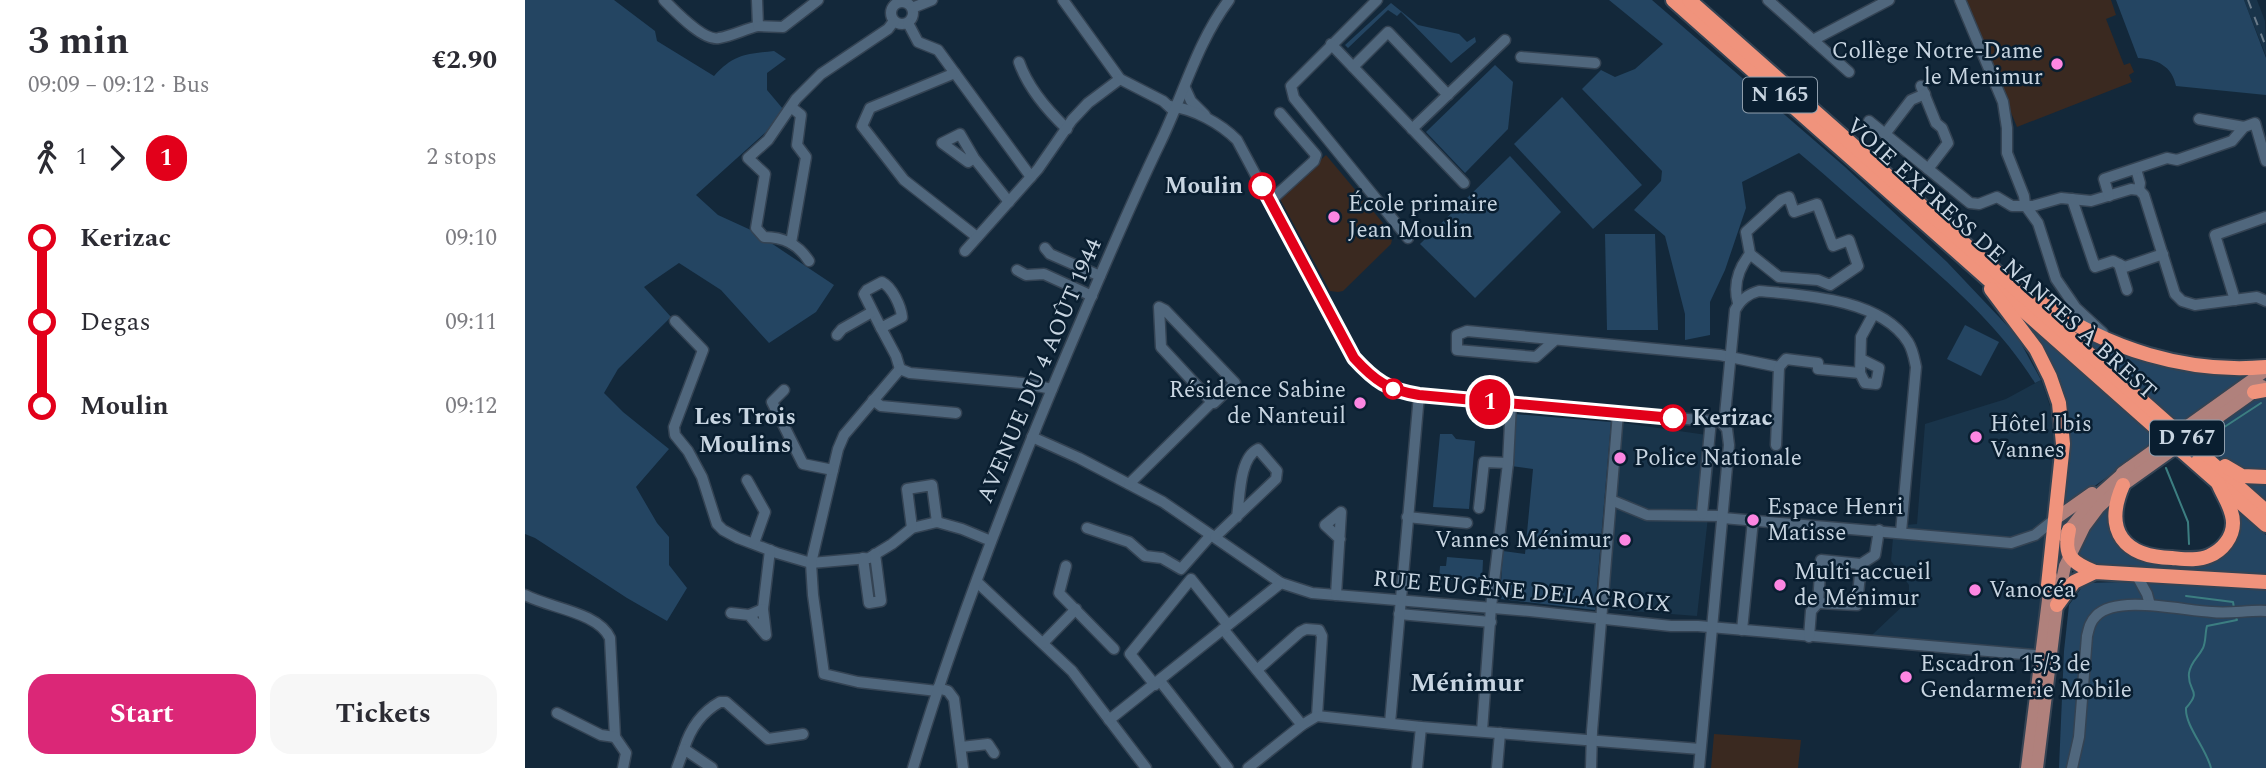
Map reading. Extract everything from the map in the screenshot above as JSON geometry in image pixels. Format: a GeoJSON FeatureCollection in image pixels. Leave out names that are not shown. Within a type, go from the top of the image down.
{"type":"FeatureCollection","features":[{"type":"Feature","properties":{"kind":"highway","name":"VOIE EXPRESS DE NANTES À BREST"},"geometry":{"type":"LineString","coordinates":[[1673,0],[1984,268]]}},
{"type":"Feature","properties":{"kind":"highway","name":"VOIE EXPRESS DE NANTES À BREST"},"geometry":{"type":"LineString","coordinates":[[1689,0],[2170,433],[2266,511]]}},
{"type":"Feature","properties":{"kind":"highway"},"geometry":{"type":"LineString","coordinates":[[2048,585],[2063,431],[2055,390],[2036,349],[1995,296],[1984,268],[1998,266],[2065,318],[2134,350],[2179,363],[2228,369],[2266,369]]}},
{"type":"Feature","properties":{"kind":"highway","name":"VOIE EXPRESS DE NANTES À BREST"},"geometry":{"type":"LineString","coordinates":[[2195,453],[2218,483],[2266,525]]}},
{"type":"Feature","properties":{"kind":"highway"},"geometry":{"type":"LineString","coordinates":[[2195,453],[2214,458],[2242,476],[2266,477]]}},
{"type":"Feature","properties":{"kind":"highway"},"geometry":{"type":"LineString","coordinates":[[2123,485],[2115,515],[2116,527],[2124,543],[2133,551],[2144,555],[2193,559],[2209,556],[2230,537],[2232,512],[2218,483]]}},
{"type":"Feature","properties":{"kind":"highway"},"geometry":{"type":"LineString","coordinates":[[2069,530],[2066,547],[2069,555],[2083,567],[2095,572],[2266,582]]}},
{"type":"Feature","properties":{"kind":"highway"},"geometry":{"type":"LineString","coordinates":[[2057,605],[2074,582],[2095,572]]}},
{"type":"Feature","properties":{"kind":"main road","name":"D 767"},"geometry":{"type":"LineString","coordinates":[[2037,768],[2048,585],[2059,545],[2093,500],[2129,468],[2266,369]]}},
{"type":"Feature","properties":{"kind":"main road","name":"D 767"},"geometry":{"type":"LineString","coordinates":[[2027,768],[2045,655],[2069,555],[2076,539],[2091,516],[2123,485],[2262,388]]}},
{"type":"Feature","properties":{"kind":"main road"},"geometry":{"type":"LineString","coordinates":[[2055,519],[2129,468]]}},
{"type":"Feature","properties":{"kind":"street"},"geometry":{"type":"LineString","coordinates":[[664,0],[708,38],[717,39],[758,26],[783,27],[818,0]]}},
{"type":"Feature","properties":{"kind":"street"},"geometry":{"type":"LineString","coordinates":[[757,0],[758,26]]}},
{"type":"Feature","properties":{"kind":"street"},"geometry":{"type":"LineString","coordinates":[[912,8],[932,0]]}},
{"type":"Feature","properties":{"kind":"street"},"geometry":{"type":"LineString","coordinates":[[1063,0],[1120,79],[1232,135]]}},
{"type":"Feature","properties":{"kind":"street","name":"AVENUE DU 4 AOÛT 1944"},"geometry":{"type":"LineString","coordinates":[[913,768],[937,690],[1032,437],[1174,108],[1207,35],[1229,0]]}},
{"type":"Feature","properties":{"kind":"street"},"geometry":{"type":"LineString","coordinates":[[1377,0],[1293,82],[1291,91],[1408,238]]}},
{"type":"Feature","properties":{"kind":"street"},"geometry":{"type":"LineString","coordinates":[[1768,0],[1849,72]]}},
{"type":"Feature","properties":{"kind":"street"},"geometry":{"type":"LineString","coordinates":[[1813,40],[1889,0]]}},
{"type":"Feature","properties":{"kind":"street"},"geometry":{"type":"LineString","coordinates":[[1960,0],[2003,102],[2007,153],[2025,205],[2038,223],[2052,269],[2067,298],[2110,341]]}},
{"type":"Feature","properties":{"kind":"street"},"geometry":{"type":"LineString","coordinates":[[895,2],[904,2],[912,8],[913,15],[908,23],[894,21],[891,12],[895,2]]}},
{"type":"Feature","properties":{"kind":"street"},"geometry":{"type":"LineString","coordinates":[[809,261],[802,251],[783,238],[764,237],[756,228],[765,174],[748,158],[768,140],[805,88],[821,74],[888,29],[894,21]]}},
{"type":"Feature","properties":{"kind":"street"},"geometry":{"type":"LineString","coordinates":[[908,23],[918,42],[938,50],[1031,177]]}},
{"type":"Feature","properties":{"kind":"street"},"geometry":{"type":"LineString","coordinates":[[1353,66],[1388,33],[1448,95]]}},
{"type":"Feature","properties":{"kind":"street"},"geometry":{"type":"LineString","coordinates":[[1412,129],[1505,40]]}},
{"type":"Feature","properties":{"kind":"street"},"geometry":{"type":"LineString","coordinates":[[1331,44],[1464,183]]}},
{"type":"Feature","properties":{"kind":"street"},"geometry":{"type":"LineString","coordinates":[[1521,57],[1595,63]]}},
{"type":"Feature","properties":{"kind":"street"},"geometry":{"type":"LineString","coordinates":[[1019,62],[1023,74],[1035,92],[1067,129]]}},
{"type":"Feature","properties":{"kind":"street"},"geometry":{"type":"LineString","coordinates":[[955,73],[870,108],[862,126],[904,180],[978,237]]}},
{"type":"Feature","properties":{"kind":"street"},"geometry":{"type":"LineString","coordinates":[[965,251],[1031,177],[1072,120],[1088,103],[1120,79]]}},
{"type":"Feature","properties":{"kind":"street"},"geometry":{"type":"LineString","coordinates":[[1185,88],[1196,107],[1209,121]]}},
{"type":"Feature","properties":{"kind":"street"},"geometry":{"type":"LineString","coordinates":[[1885,134],[1911,100],[1923,90],[1936,123],[1942,128],[1948,143],[1928,169]]}},
{"type":"Feature","properties":{"kind":"street"},"geometry":{"type":"LineString","coordinates":[[791,107],[801,115],[797,145],[806,157],[791,243]]}},
{"type":"Feature","properties":{"kind":"street"},"geometry":{"type":"LineString","coordinates":[[1174,108],[1209,121],[1237,140],[1354,358],[1381,384],[1419,395],[1716,421],[1727,429],[1729,446],[1699,768]]}},
{"type":"Feature","properties":{"kind":"street"},"geometry":{"type":"LineString","coordinates":[[1271,201],[1314,161],[1316,155],[1280,113]]}},
{"type":"Feature","properties":{"kind":"street"},"geometry":{"type":"LineString","coordinates":[[2199,119],[2243,127],[2255,123],[2266,161]]}},
{"type":"Feature","properties":{"kind":"street"},"geometry":{"type":"LineString","coordinates":[[1869,121],[1970,203],[1979,204],[1997,197],[2013,206],[2033,206],[2061,198],[2091,201],[2131,189],[2139,190]]}},
{"type":"Feature","properties":{"kind":"street"},"geometry":{"type":"LineString","coordinates":[[2109,196],[2104,179],[2167,158],[2177,160],[2232,141],[2243,127]]}},
{"type":"Feature","properties":{"kind":"street"},"geometry":{"type":"LineString","coordinates":[[974,158],[1009,202]]}},
{"type":"Feature","properties":{"kind":"street"},"geometry":{"type":"LineString","coordinates":[[2136,169],[2139,190],[2144,195],[2175,294],[2182,301],[2195,305],[2257,297],[2266,301]]}},
{"type":"Feature","properties":{"kind":"street"},"geometry":{"type":"LineString","coordinates":[[1789,197],[1794,212],[1817,204],[1833,246],[1849,240],[1859,266],[1830,285],[1818,280],[1779,277],[1750,254],[1746,232],[1781,200],[1789,197]]}},
{"type":"Feature","properties":{"kind":"street"},"geometry":{"type":"LineString","coordinates":[[2072,199],[2095,267],[2113,261],[2125,267],[2163,254]]}},
{"type":"Feature","properties":{"kind":"street"},"geometry":{"type":"LineString","coordinates":[[2235,300],[2215,235],[2266,217]]}},
{"type":"Feature","properties":{"kind":"street"},"geometry":{"type":"LineString","coordinates":[[1045,248],[1050,254],[1100,276]]}},
{"type":"Feature","properties":{"kind":"street"},"geometry":{"type":"LineString","coordinates":[[1738,303],[1738,272],[1750,254]]}},
{"type":"Feature","properties":{"kind":"street"},"geometry":{"type":"LineString","coordinates":[[2119,264],[2127,290]]}},
{"type":"Feature","properties":{"kind":"street"},"geometry":{"type":"LineString","coordinates":[[1017,270],[1027,275],[1044,274],[1092,296]]}},
{"type":"Feature","properties":{"kind":"street"},"geometry":{"type":"LineString","coordinates":[[881,328],[902,317],[888,285],[882,282],[864,294],[900,369]]}},
{"type":"Feature","properties":{"kind":"street"},"geometry":{"type":"LineString","coordinates":[[1830,285],[1830,298]]}},
{"type":"Feature","properties":{"kind":"street"},"geometry":{"type":"LineString","coordinates":[[1702,514],[1716,421],[1725,415],[1735,310],[1746,296],[1759,291],[1830,298],[1873,315],[1901,333],[1913,352],[1916,368],[1901,532]]}},
{"type":"Feature","properties":{"kind":"street"},"geometry":{"type":"LineString","coordinates":[[1129,484],[1212,402],[1235,383],[1165,310],[1159,307],[1161,347],[1212,402]]}},
{"type":"Feature","properties":{"kind":"street"},"geometry":{"type":"LineString","coordinates":[[837,335],[842,329],[872,312]]}},
{"type":"Feature","properties":{"kind":"street"},"geometry":{"type":"LineString","coordinates":[[1861,359],[1878,368],[1876,384],[1865,383],[1860,373],[1861,337],[1873,315]]}},
{"type":"Feature","properties":{"kind":"street"},"geometry":{"type":"LineString","coordinates":[[675,321],[703,349],[674,428],[675,435],[702,477],[717,524],[723,530],[747,542],[811,563],[869,558],[912,528],[937,522],[991,541]]}},
{"type":"Feature","properties":{"kind":"street"},"geometry":{"type":"LineString","coordinates":[[1555,340],[1536,358],[1457,349],[1457,335],[1467,331],[1720,355],[1779,367]]}},
{"type":"Feature","properties":{"kind":"street"},"geometry":{"type":"LineString","coordinates":[[1776,445],[1779,367],[1786,359],[1818,363],[1818,369],[1860,373]]}},
{"type":"Feature","properties":{"kind":"street"},"geometry":{"type":"LineString","coordinates":[[900,369],[910,373],[1022,383],[1052,389]]}},
{"type":"Feature","properties":{"kind":"street"},"geometry":{"type":"LineString","coordinates":[[900,369],[844,435],[838,449],[811,563],[824,674],[858,682],[948,691],[954,699],[963,768]]}},
{"type":"Feature","properties":{"kind":"street"},"geometry":{"type":"LineString","coordinates":[[784,390],[772,402],[803,464],[833,470]]}},
{"type":"Feature","properties":{"kind":"street"},"geometry":{"type":"LineString","coordinates":[[1390,723],[1419,395]]}},
{"type":"Feature","properties":{"kind":"street"},"geometry":{"type":"LineString","coordinates":[[873,400],[881,406],[956,413]]}},
{"type":"Feature","properties":{"kind":"street"},"geometry":{"type":"LineString","coordinates":[[1482,731],[1491,607],[1508,463],[1511,404]]}},
{"type":"Feature","properties":{"kind":"street"},"geometry":{"type":"LineString","coordinates":[[1591,768],[1618,413]]}},
{"type":"Feature","properties":{"kind":"street","name":"RUE EUGÈNE DELACROIX"},"geometry":{"type":"LineString","coordinates":[[1032,437],[1163,502],[1280,583],[1312,593],[1491,607],[1671,626],[1742,629],[1809,637],[2045,655]]}},
{"type":"Feature","properties":{"kind":"street"},"geometry":{"type":"LineString","coordinates":[[1087,528],[1129,542],[1145,556],[1162,558],[1181,569],[1213,536],[1237,517],[1276,479],[1277,471],[1258,449],[1245,461],[1237,517]]}},
{"type":"Feature","properties":{"kind":"street"},"geometry":{"type":"LineString","coordinates":[[1479,508],[1484,461],[1508,463]]}},
{"type":"Feature","properties":{"kind":"street"},"geometry":{"type":"LineString","coordinates":[[747,480],[765,512],[754,543]]}},
{"type":"Feature","properties":{"kind":"street"},"geometry":{"type":"LineString","coordinates":[[912,528],[907,489],[932,485],[937,522]]}},
{"type":"Feature","properties":{"kind":"street"},"geometry":{"type":"LineString","coordinates":[[1611,500],[1647,514],[1702,514],[2011,543],[2035,535],[2055,519]]}},
{"type":"Feature","properties":{"kind":"street"},"geometry":{"type":"LineString","coordinates":[[1407,517],[1467,523]]}},
{"type":"Feature","properties":{"kind":"street"},"geometry":{"type":"LineString","coordinates":[[1742,629],[1753,520]]}},
{"type":"Feature","properties":{"kind":"street"},"geometry":{"type":"LineString","coordinates":[[1809,637],[1811,611],[1818,603],[1821,560],[1861,564],[1875,555],[1879,530]]}},
{"type":"Feature","properties":{"kind":"street"},"geometry":{"type":"LineString","coordinates":[[1336,595],[1340,539]]}},
{"type":"Feature","properties":{"kind":"street"},"geometry":{"type":"LineString","coordinates":[[749,615],[766,635],[763,609],[770,550]]}},
{"type":"Feature","properties":{"kind":"street"},"geometry":{"type":"LineString","coordinates":[[863,558],[869,603],[881,601],[875,554]]}},
{"type":"Feature","properties":{"kind":"street"},"geometry":{"type":"LineString","coordinates":[[1818,603],[1857,605],[1861,564]]}},
{"type":"Feature","properties":{"kind":"street"},"geometry":{"type":"LineString","coordinates":[[1066,566],[1059,593],[1114,649]]}},
{"type":"Feature","properties":{"kind":"street"},"geometry":{"type":"LineString","coordinates":[[2136,573],[2150,605]]}},
{"type":"Feature","properties":{"kind":"street"},"geometry":{"type":"LineString","coordinates":[[1228,768],[1130,654],[1191,579],[1257,670],[1302,725]]}},
{"type":"Feature","properties":{"kind":"street"},"geometry":{"type":"LineString","coordinates":[[977,582],[1072,671],[1146,768]]}},
{"type":"Feature","properties":{"kind":"street"},"geometry":{"type":"LineString","coordinates":[[1109,720],[1280,583]]}},
{"type":"Feature","properties":{"kind":"street"},"geometry":{"type":"LineString","coordinates":[[525,595],[535,601],[570,611],[606,629],[610,638],[615,737],[625,753],[623,768]]}},
{"type":"Feature","properties":{"kind":"street"},"geometry":{"type":"LineString","coordinates":[[2072,768],[2079,737],[2087,636],[2091,622],[2098,613],[2110,608],[2150,605],[2212,612],[2266,611]]}},
{"type":"Feature","properties":{"kind":"street"},"geometry":{"type":"LineString","coordinates":[[731,613],[749,615],[763,609]]}},
{"type":"Feature","properties":{"kind":"street"},"geometry":{"type":"LineString","coordinates":[[1044,643],[1076,609]]}},
{"type":"Feature","properties":{"kind":"street"},"geometry":{"type":"LineString","coordinates":[[1399,614],[1490,622]]}},
{"type":"Feature","properties":{"kind":"street"},"geometry":{"type":"LineString","coordinates":[[1257,670],[1300,632],[1306,629],[1319,630],[1322,636],[1317,716]]}},
{"type":"Feature","properties":{"kind":"street"},"geometry":{"type":"LineString","coordinates":[[677,768],[692,727],[702,715],[720,702],[726,702],[768,739],[803,734]]}},
{"type":"Feature","properties":{"kind":"street"},"geometry":{"type":"LineString","coordinates":[[558,713],[601,735],[615,737]]}},
{"type":"Feature","properties":{"kind":"street"},"geometry":{"type":"LineString","coordinates":[[1248,768],[1317,716],[1700,749]]}},
{"type":"Feature","properties":{"kind":"street"},"geometry":{"type":"LineString","coordinates":[[1417,768],[1420,726]]}},
{"type":"Feature","properties":{"kind":"street"},"geometry":{"type":"LineString","coordinates":[[1497,768],[1500,733]]}},
{"type":"Feature","properties":{"kind":"street"},"geometry":{"type":"LineString","coordinates":[[961,747],[988,744],[994,753]]}},
{"type":"Feature","properties":{"kind":"street"},"geometry":{"type":"LineString","coordinates":[[684,749],[712,768]]}},
{"type":"Feature","properties":{"kind":"shaded area"},"geometry":{"type":"Polygon","coordinates":[[[525,0],[614,0],[655,31],[657,41],[714,76],[734,59],[748,54],[774,51],[786,59],[767,73],[767,90],[783,109],[766,132],[696,195],[718,215],[753,231],[834,285],[816,312],[769,343],[721,290],[679,263],[644,287],[671,317],[618,369],[604,393],[669,449],[636,487],[657,523],[669,537],[669,565],[687,588],[667,621],[525,534],[525,0]]]}},
{"type":"Feature","properties":{"kind":"shaded area"},"geometry":{"type":"Polygon","coordinates":[[[1609,0],[1652,0],[1845,167],[1947,262],[2017,336],[2041,380],[2035,383],[1989,323],[1953,287],[1799,153],[1742,182],[1746,208],[1725,270],[1710,302],[1710,335],[1685,340],[1685,314],[1665,236],[1634,210],[1661,181],[1662,171],[1582,89],[1601,70],[1615,77],[1635,69],[1663,44],[1609,0]]]}},
{"type":"Feature","properties":{"kind":"shaded area","name":"Collège Notre-Dame le Menimur"},"geometry":{"type":"Polygon","coordinates":[[[1964,0],[2111,0],[2116,15],[2106,19],[2124,65],[2130,63],[2134,72],[2129,75],[2132,82],[2017,127],[1964,0]]]}},
{"type":"Feature","properties":{"kind":"shaded area"},"geometry":{"type":"Polygon","coordinates":[[[2116,0],[2244,0],[2266,58],[2266,95],[2176,86],[2171,73],[2163,65],[2138,58],[2116,0]]]}},
{"type":"Feature","properties":{"kind":"shaded area"},"geometry":{"type":"Polygon","coordinates":[[[2244,0],[2257,0],[2265,21],[2266,56],[2244,0]]]}},
{"type":"Feature","properties":{"kind":"shaded area"},"geometry":{"type":"Polygon","coordinates":[[[1391,3],[1418,25],[1459,34],[1467,42],[1475,37],[1476,42],[1451,63],[1401,12],[1397,16],[1388,10],[1348,48],[1345,45],[1391,3]]]}},
{"type":"Feature","properties":{"kind":"shaded area"},"geometry":{"type":"Polygon","coordinates":[[[1495,65],[1513,82],[1508,129],[1465,173],[1426,132],[1495,65]]]}},
{"type":"Feature","properties":{"kind":"shaded area"},"geometry":{"type":"Polygon","coordinates":[[[1562,97],[1642,185],[1593,229],[1514,144],[1562,97]]]}},
{"type":"Feature","properties":{"kind":"shaded area","name":"École primaire Jean Moulin"},"geometry":{"type":"Polygon","coordinates":[[[1326,155],[1393,235],[1391,244],[1343,291],[1338,292],[1330,291],[1280,199],[1326,155]]]}},
{"type":"Feature","properties":{"kind":"shaded area"},"geometry":{"type":"Polygon","coordinates":[[[1510,156],[1561,212],[1475,298],[1420,244],[1510,156]]]}},
{"type":"Feature","properties":{"kind":"shaded area"},"geometry":{"type":"Polygon","coordinates":[[[1605,234],[1655,234],[1658,330],[1607,330],[1605,234]]]}},
{"type":"Feature","properties":{"kind":"shaded area"},"geometry":{"type":"Polygon","coordinates":[[[2021,319],[2158,441],[2061,508],[2068,449],[2066,404],[2054,371],[2021,319]]]}},
{"type":"Feature","properties":{"kind":"shaded area"},"geometry":{"type":"Polygon","coordinates":[[[1965,325],[1999,342],[1981,376],[1947,359],[1965,325]]]}},
{"type":"Feature","properties":{"kind":"shaded area"},"geometry":{"type":"Polygon","coordinates":[[[2075,329],[2244,373],[2249,379],[2180,426],[2075,329]]]}},
{"type":"Feature","properties":{"kind":"shaded area"},"geometry":{"type":"Polygon","coordinates":[[[2041,380],[2053,415],[2056,459],[2035,658],[1871,646],[1872,635],[1909,600],[1909,585],[1891,561],[1894,526],[1917,524],[1925,424],[2006,399],[2041,380]]]}},
{"type":"Feature","properties":{"kind":"shaded area"},"geometry":{"type":"Polygon","coordinates":[[[2266,395],[2266,504],[2199,439],[2259,397],[2266,395]]]}},
{"type":"Feature","properties":{"kind":"shaded area"},"geometry":{"type":"Polygon","coordinates":[[[1514,414],[1611,422],[1595,610],[1500,599],[1503,551],[1525,554],[1533,469],[1511,466],[1514,414]]]}},
{"type":"Feature","properties":{"kind":"shaded area"},"geometry":{"type":"Polygon","coordinates":[[[1623,423],[1707,435],[1716,445],[1697,616],[1606,609],[1611,570],[1615,480],[1623,423]]]}},
{"type":"Feature","properties":{"kind":"shaded area"},"geometry":{"type":"Polygon","coordinates":[[[1440,434],[1452,434],[1456,439],[1475,441],[1469,509],[1433,507],[1440,434]]]}},
{"type":"Feature","properties":{"kind":"shaded area"},"geometry":{"type":"Polygon","coordinates":[[[2115,498],[2112,513],[2138,556],[2218,555],[2232,504],[2266,535],[2266,579],[2097,568],[2078,560],[2077,549],[2084,536],[2115,498]]]}},
{"type":"Feature","properties":{"kind":"shaded area"},"geometry":{"type":"Polygon","coordinates":[[[1447,557],[1483,560],[1482,582],[1439,579],[1440,566],[1446,566],[1447,557]]]}},
{"type":"Feature","properties":{"kind":"shaded area"},"geometry":{"type":"Polygon","coordinates":[[[2122,582],[2266,589],[2266,768],[2059,768],[2064,651],[2069,605],[2085,583],[2122,582]]]}},
{"type":"Feature","properties":{"kind":"shaded area"},"geometry":{"type":"Polygon","coordinates":[[[1714,734],[1801,740],[1798,768],[1711,768],[1714,734]]]}},
{"type":"Feature","properties":{"kind":"waterway"},"geometry":{"type":"LineString","coordinates":[[2206,439],[2261,403]]}},
{"type":"Feature","properties":{"kind":"waterway"},"geometry":{"type":"LineString","coordinates":[[2166,468],[2188,522],[2189,544]]}},
{"type":"Feature","properties":{"kind":"waterway"},"geometry":{"type":"LineString","coordinates":[[2186,596],[2233,602],[2234,608]]}},
{"type":"Feature","properties":{"kind":"waterway"},"geometry":{"type":"LineString","coordinates":[[2211,768],[2187,715],[2186,708],[2194,694],[2189,673],[2191,665],[2204,646],[2207,626],[2237,620],[2236,617]]}},
{"type":"Feature","properties":{"kind":"railway"},"geometry":{"type":"LineString","coordinates":[[2248,0],[2266,47]]}},
{"type":"Feature","properties":{"kind":"bus line","name":"1"},"geometry":{"type":"LineString","coordinates":[[1262,186],[1354,358],[1381,384],[1410,394],[1673,418]]}},
{"type":"Feature","properties":{"kind":"place","name":"Collège Notre-Dame le Menimur"},"geometry":{"type":"Point","coordinates":[2057,64]}},
{"type":"Feature","properties":{"kind":"place","name":"Moulin"},"geometry":{"type":"Point","coordinates":[1262,186]}},
{"type":"Feature","properties":{"kind":"place","name":"École primaire Jean Moulin"},"geometry":{"type":"Point","coordinates":[1334,217]}},
{"type":"Feature","properties":{"kind":"place","name":"Résidence Sabine de Nanteuil"},"geometry":{"type":"Point","coordinates":[1360,403]}},
{"type":"Feature","properties":{"kind":"place","name":"Kerizac"},"geometry":{"type":"Point","coordinates":[1673,418]}},
{"type":"Feature","properties":{"kind":"place","name":"Hôtel Ibis Vannes"},"geometry":{"type":"Point","coordinates":[1976,437]}},
{"type":"Feature","properties":{"kind":"place","name":"Police Nationale"},"geometry":{"type":"Point","coordinates":[1620,458]}},
{"type":"Feature","properties":{"kind":"place","name":"Espace Henri Matisse"},"geometry":{"type":"Point","coordinates":[1753,520]}},
{"type":"Feature","properties":{"kind":"place","name":"Vannes Ménimur"},"geometry":{"type":"Point","coordinates":[1625,540]}},
{"type":"Feature","properties":{"kind":"place","name":"Multi-accueil de Ménimur"},"geometry":{"type":"Point","coordinates":[1780,585]}},
{"type":"Feature","properties":{"kind":"place","name":"Vanocéa"},"geometry":{"type":"Point","coordinates":[1975,590]}},
{"type":"Feature","properties":{"kind":"place","name":"Escadron 15/3 de Gendarmerie Mobile"},"geometry":{"type":"Point","coordinates":[1906,677]}},
{"type":"Feature","properties":{"kind":"district","name":"Les Trois Moulins"},"geometry":{"type":"Point","coordinates":[745,431]}},
{"type":"Feature","properties":{"kind":"district","name":"Ménimur"},"geometry":{"type":"Point","coordinates":[1467,683]}}]}
